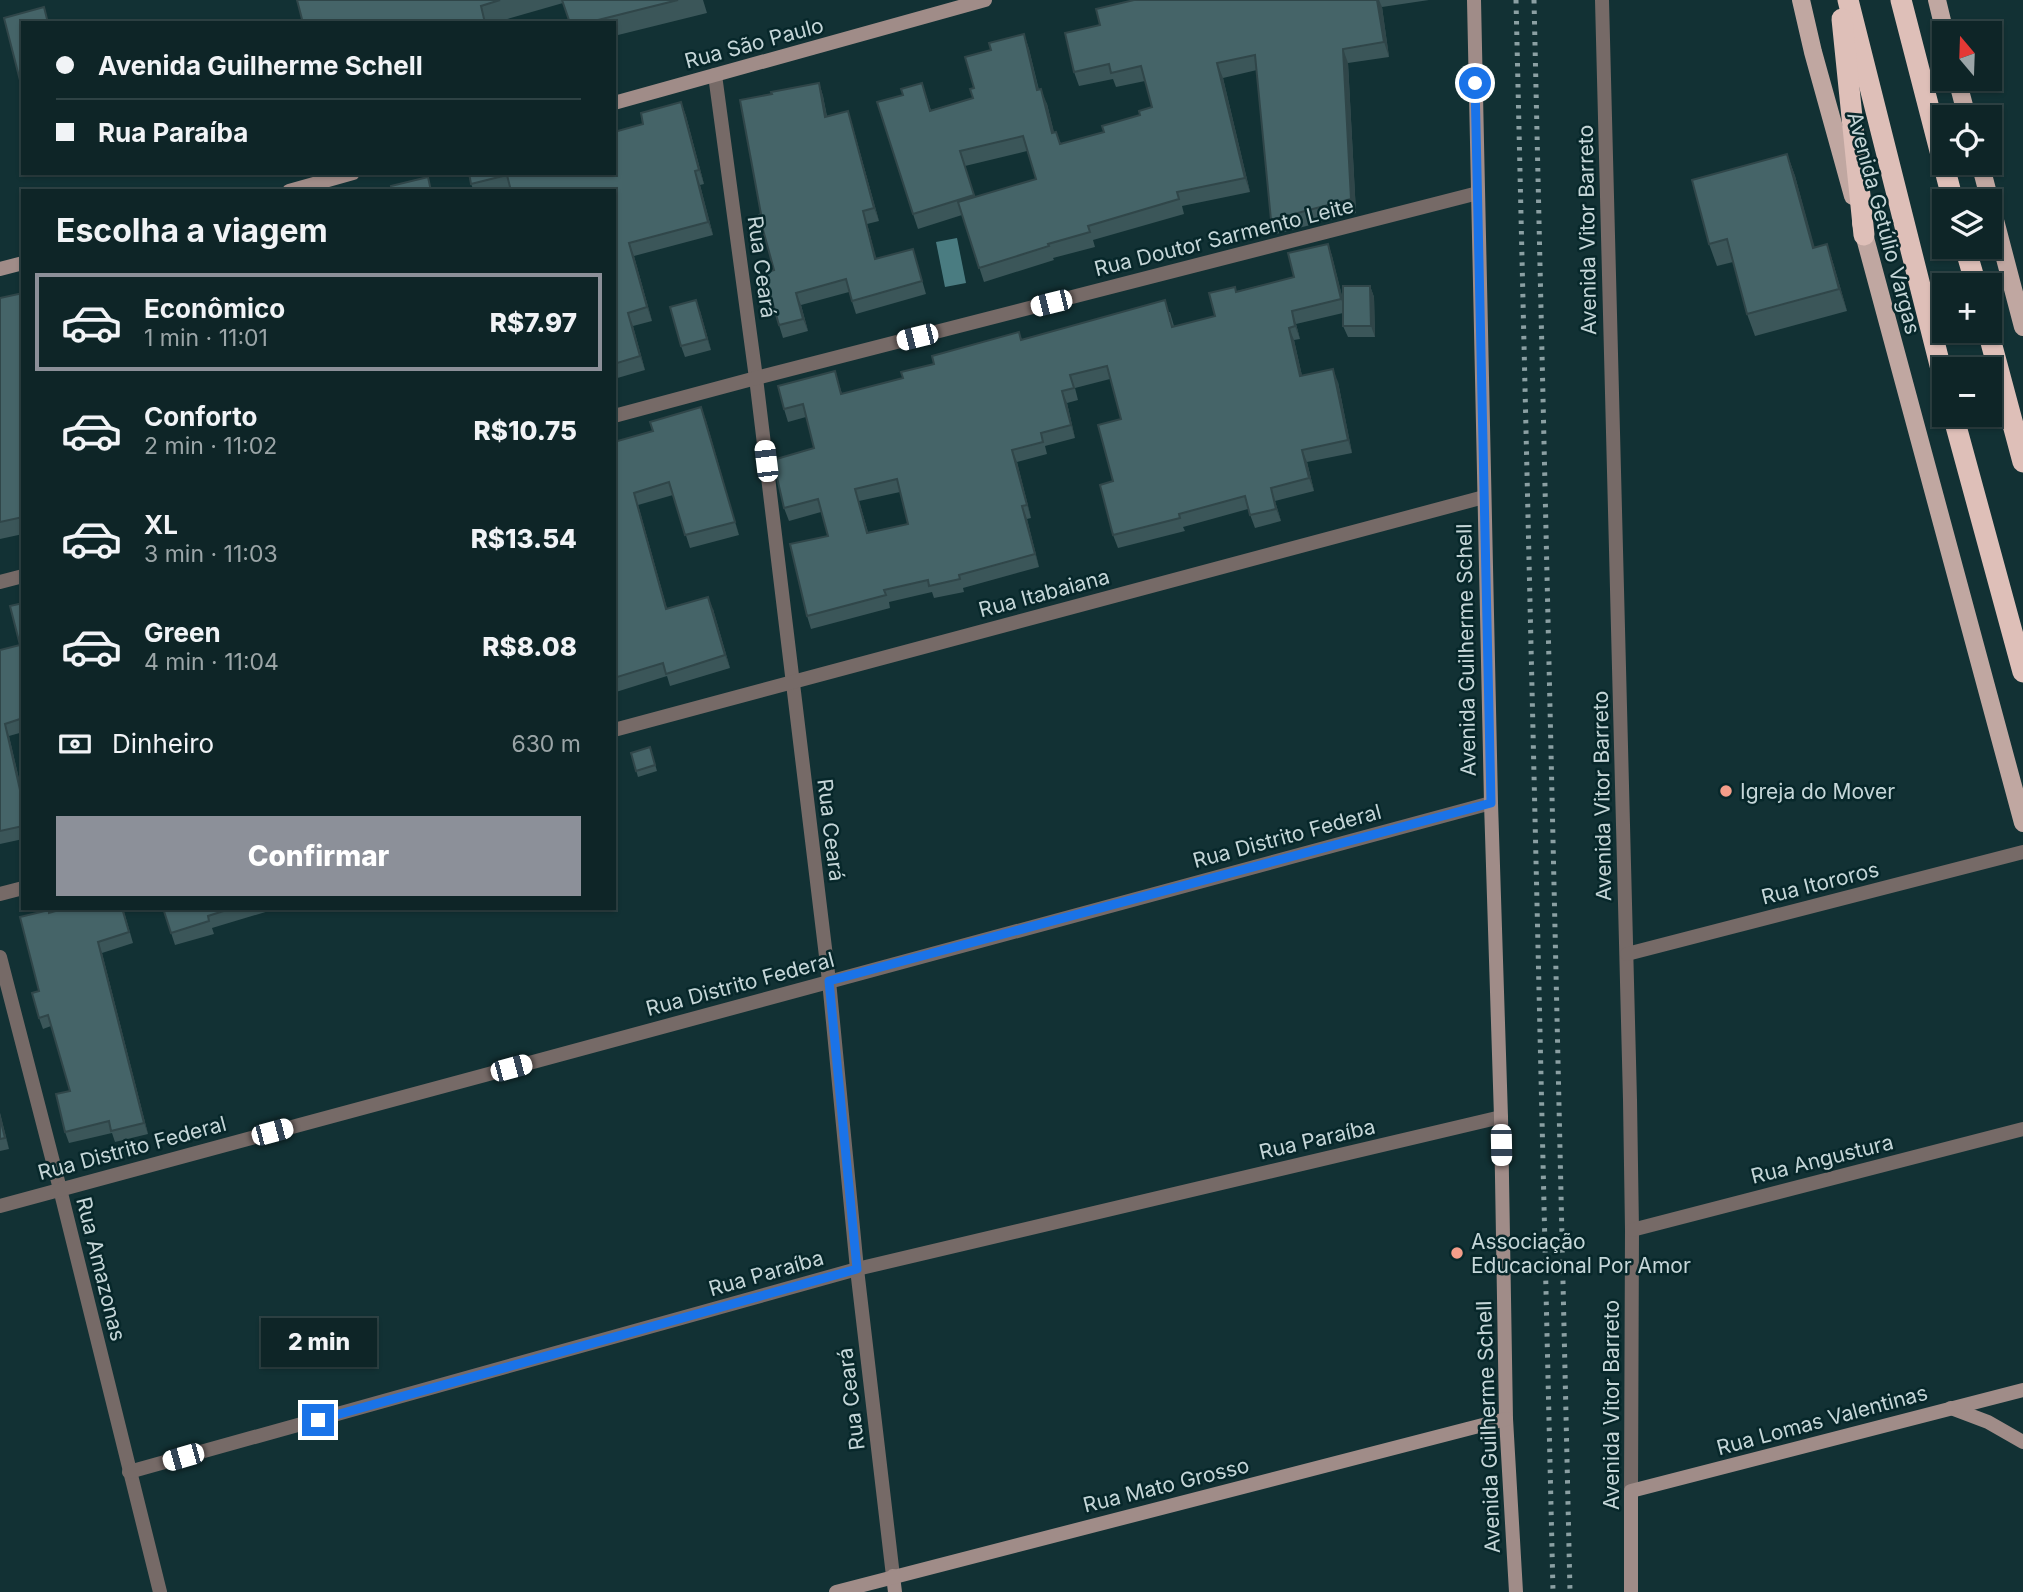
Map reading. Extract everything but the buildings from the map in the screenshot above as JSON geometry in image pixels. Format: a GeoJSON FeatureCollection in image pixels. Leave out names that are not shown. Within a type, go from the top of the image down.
{"type":"FeatureCollection","features":[{"type":"Feature","properties":{"kind":"highway"},"geometry":{"type":"LineString","coordinates":[[1840,0],[1864,235]]}},
{"type":"Feature","properties":{"kind":"highway"},"geometry":{"type":"LineString","coordinates":[[1848,0],[1938,357]]}},
{"type":"Feature","properties":{"kind":"highway"},"geometry":{"type":"LineString","coordinates":[[1901,0],[1950,189]]}},
{"type":"Feature","properties":{"kind":"highway"},"geometry":{"type":"LineString","coordinates":[[1991,343],[2023,463]]}},
{"type":"Feature","properties":{"kind":"highway"},"geometry":{"type":"LineString","coordinates":[[1956,427],[2023,673]]}},
{"type":"Feature","properties":{"kind":"main road","name":"Avenida Getúlio Vargas"},"geometry":{"type":"LineString","coordinates":[[1801,0],[2023,823]]}},
{"type":"Feature","properties":{"kind":"main road"},"geometry":{"type":"LineString","coordinates":[[1937,0],[1942,21]]}},
{"type":"Feature","properties":{"kind":"main road"},"geometry":{"type":"LineString","coordinates":[[1983,175],[2023,327]]}},
{"type":"Feature","properties":{"kind":"street","name":"Rua São Paulo"},"geometry":{"type":"LineString","coordinates":[[616,102],[985,0]]}},
{"type":"Feature","properties":{"kind":"street","name":"Avenida Guilherme Schell"},"geometry":{"type":"LineString","coordinates":[[1474,0],[1506,1419],[1516,1592]]}},
{"type":"Feature","properties":{"kind":"street","name":"Avenida Vitor Barreto"},"geometry":{"type":"LineString","coordinates":[[1602,0],[1627,954],[1632,1230],[1631,1592]]}},
{"type":"Feature","properties":{"kind":"street","name":"Rua Ceará"},"geometry":{"type":"LineString","coordinates":[[715,75],[756,378],[829,981],[857,1269],[895,1592]]}},
{"type":"Feature","properties":{"kind":"street"},"geometry":{"type":"LineString","coordinates":[[296,189],[346,175]]}},
{"type":"Feature","properties":{"kind":"street","name":"Rua Doutor Sarmento Leite"},"geometry":{"type":"LineString","coordinates":[[616,415],[1478,193]]}},
{"type":"Feature","properties":{"kind":"street"},"geometry":{"type":"LineString","coordinates":[[0,269],[21,264]]}},
{"type":"Feature","properties":{"kind":"street","name":"Rua Itabaiana"},"geometry":{"type":"LineString","coordinates":[[616,729],[1484,497]]}},
{"type":"Feature","properties":{"kind":"street"},"geometry":{"type":"LineString","coordinates":[[0,582],[21,577]]}},
{"type":"Feature","properties":{"kind":"street","name":"Rua Distrito Federal"},"geometry":{"type":"LineString","coordinates":[[0,1206],[1491,803]]}},
{"type":"Feature","properties":{"kind":"street","name":"Rua Itororos"},"geometry":{"type":"LineString","coordinates":[[1627,954],[2023,852]]}},
{"type":"Feature","properties":{"kind":"street"},"geometry":{"type":"LineString","coordinates":[[0,894],[21,889]]}},
{"type":"Feature","properties":{"kind":"street","name":"Rua Amazonas"},"geometry":{"type":"LineString","coordinates":[[0,957],[61,1189],[160,1592]]}},
{"type":"Feature","properties":{"kind":"street","name":"Rua Paraíba"},"geometry":{"type":"LineString","coordinates":[[129,1472],[857,1269],[1501,1117]]}},
{"type":"Feature","properties":{"kind":"street","name":"Rua Angustura"},"geometry":{"type":"LineString","coordinates":[[1632,1230],[2023,1129]]}},
{"type":"Feature","properties":{"kind":"street","name":"Rua Lomas Valentinas"},"geometry":{"type":"LineString","coordinates":[[1632,1491],[2023,1390]]}},
{"type":"Feature","properties":{"kind":"street"},"geometry":{"type":"LineString","coordinates":[[1951,1408],[1988,1422],[2023,1442]]}},
{"type":"Feature","properties":{"kind":"street","name":"Rua Mato Grosso"},"geometry":{"type":"LineString","coordinates":[[836,1592],[1506,1419]]}},
{"type":"Feature","properties":{"kind":"water"},"geometry":{"type":"Polygon","coordinates":[[[957,238],[966,283],[945,287],[936,242],[957,238]]]}},
{"type":"Feature","properties":{"kind":"railway"},"geometry":{"type":"LineString","coordinates":[[1516,0],[1553,1592]]}},
{"type":"Feature","properties":{"kind":"railway"},"geometry":{"type":"LineString","coordinates":[[1534,0],[1570,1592]]}},
{"type":"Feature","properties":{"kind":"place","name":"Igreja do Mover"},"geometry":{"type":"Point","coordinates":[1726,791]}},
{"type":"Feature","properties":{"kind":"place","name":"Associação Educacional Por Amor"},"geometry":{"type":"Point","coordinates":[1457,1253]}},
{"type":"Feature","properties":{"kind":"route"},"geometry":{"type":"LineString","coordinates":[[318,1420],[857,1269],[829,981],[1491,803],[1475,83]]}}]}
